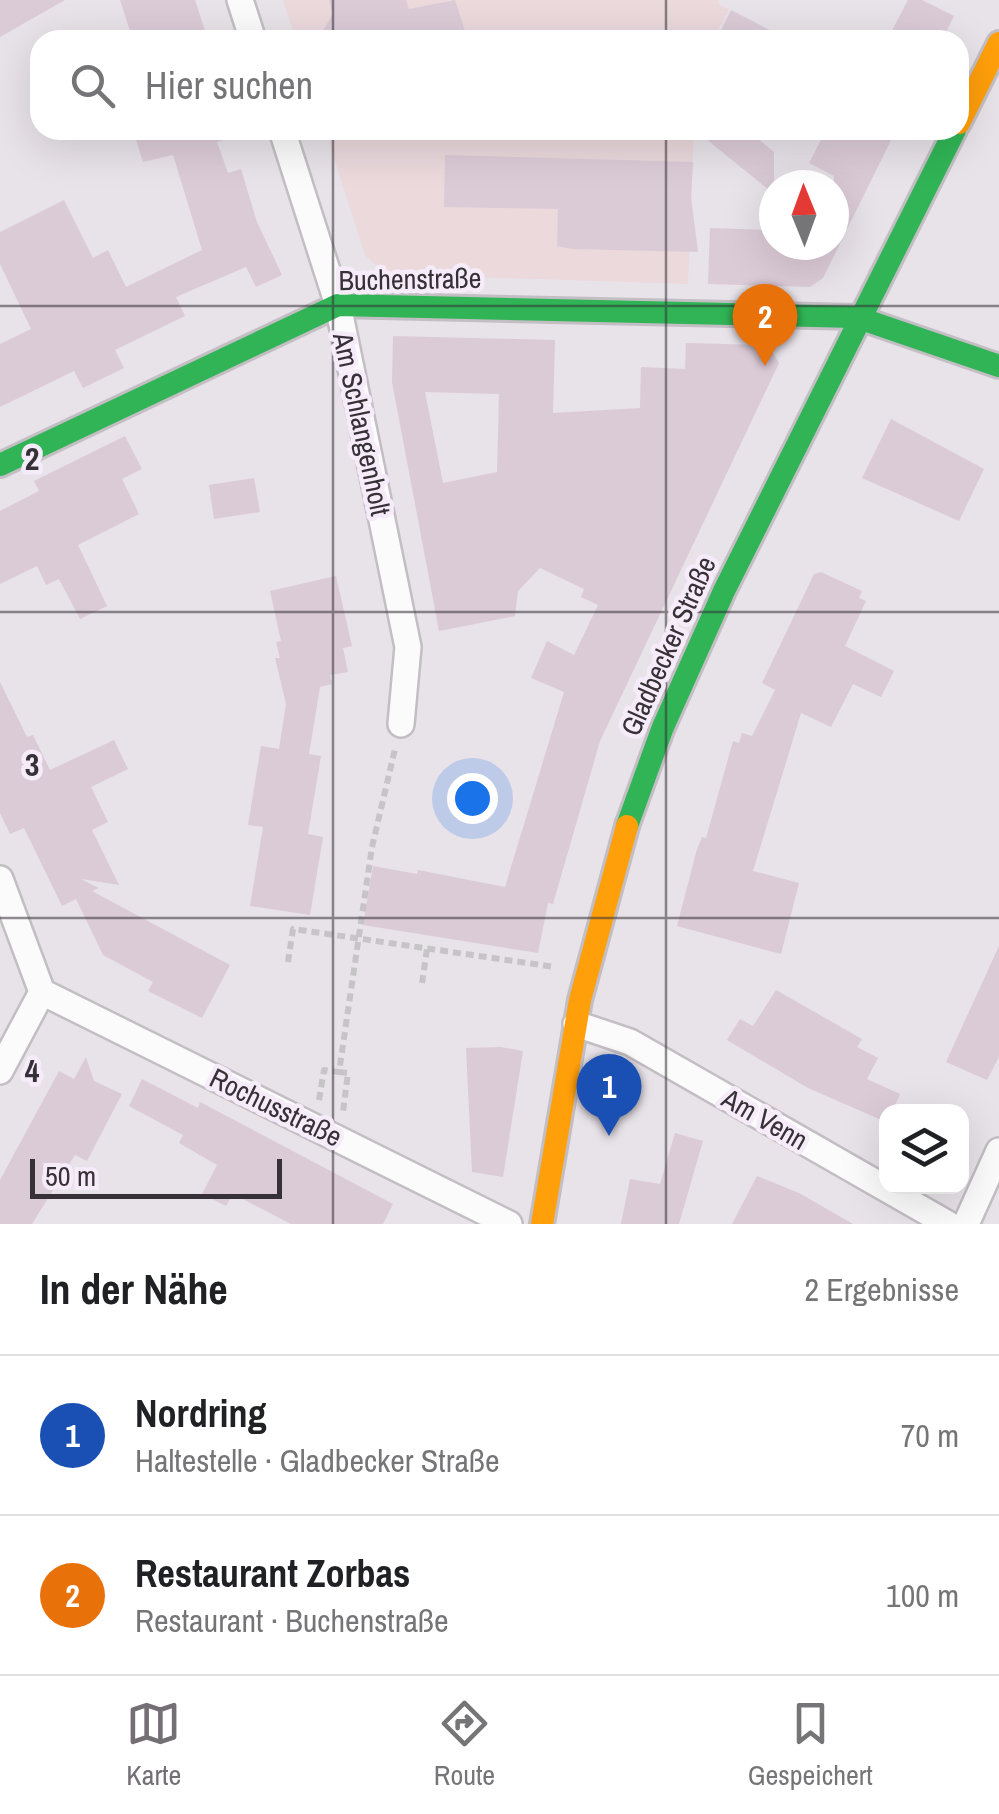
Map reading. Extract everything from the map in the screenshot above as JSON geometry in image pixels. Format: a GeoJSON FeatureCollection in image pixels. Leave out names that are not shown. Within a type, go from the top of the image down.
{"type":"FeatureCollection","features":[{"type":"Feature","properties":{"kind":"main road"},"geometry":{"type":"LineString","coordinates":[[969,103],[999,43]]}},
{"type":"Feature","properties":{"kind":"main road","name":"Gladbecker Straße"},"geometry":{"type":"LineString","coordinates":[[542,1224],[576,1024],[613,870],[671,701],[856,318],[951,140]]}},
{"type":"Feature","properties":{"kind":"main road","name":"Buchenstraße"},"geometry":{"type":"LineString","coordinates":[[0,466],[338,304],[856,318],[999,366]]}},
{"type":"Feature","properties":{"kind":"street"},"geometry":{"type":"LineString","coordinates":[[240,0],[250,30]]}},
{"type":"Feature","properties":{"kind":"street","name":"Am Schlangenholt"},"geometry":{"type":"LineString","coordinates":[[285,140],[338,304],[408,647],[401,724]]}},
{"type":"Feature","properties":{"kind":"street"},"geometry":{"type":"LineString","coordinates":[[0,879],[42,992],[0,1071]]}},
{"type":"Feature","properties":{"kind":"street","name":"Rochusstraße"},"geometry":{"type":"LineString","coordinates":[[42,992],[509,1224]]}},
{"type":"Feature","properties":{"kind":"street","name":"Am Venn"},"geometry":{"type":"LineString","coordinates":[[576,1024],[630,1042],[948,1224]]}},
{"type":"Feature","properties":{"kind":"street"},"geometry":{"type":"LineString","coordinates":[[966,1224],[999,1151]]}},
{"type":"Feature","properties":{"kind":"path"},"geometry":{"type":"LineString","coordinates":[[339,1072],[372,847],[401,724]]}},
{"type":"Feature","properties":{"kind":"path"},"geometry":{"type":"LineString","coordinates":[[288,962],[293,929],[588,972]]}},
{"type":"Feature","properties":{"kind":"path"},"geometry":{"type":"LineString","coordinates":[[422,982],[428,949]]}},
{"type":"Feature","properties":{"kind":"path"},"geometry":{"type":"LineString","coordinates":[[314,1126],[324,1070],[348,1073],[339,1138]]}},
{"type":"Feature","properties":{"kind":"shaded area"},"geometry":{"type":"Polygon","coordinates":[[[283,0],[719,0],[718,4],[729,9],[718,30],[293,30],[283,0]]]}},
{"type":"Feature","properties":{"kind":"shaded area"},"geometry":{"type":"Polygon","coordinates":[[[328,140],[694,140],[688,284],[385,274],[365,255],[328,140]]]}},
{"type":"Feature","properties":{"kind":"building"},"geometry":{"type":"Polygon","coordinates":[[[0,0],[65,0],[0,37],[0,0]]]}},
{"type":"Feature","properties":{"kind":"building"},"geometry":{"type":"Polygon","coordinates":[[[120,0],[195,0],[205,30],[130,30],[120,0]]]}},
{"type":"Feature","properties":{"kind":"building"},"geometry":{"type":"Polygon","coordinates":[[[329,0],[406,0],[409,9],[455,0],[465,30],[323,30],[333,14],[329,0]]]}},
{"type":"Feature","properties":{"kind":"building"},"geometry":{"type":"Polygon","coordinates":[[[908,0],[922,0],[954,16],[947,30],[892,30],[908,0]]]}},
{"type":"Feature","properties":{"kind":"building"},"geometry":{"type":"Polygon","coordinates":[[[731,10],[770,30],[721,30],[731,10]]]}},
{"type":"Feature","properties":{"kind":"building"},"geometry":{"type":"Polygon","coordinates":[[[136,140],[223,140],[217,142],[228,173],[241,169],[257,222],[282,275],[256,287],[246,267],[176,297],[185,316],[115,350],[124,368],[83,388],[74,371],[0,407],[0,344],[31,329],[0,264],[0,232],[64,200],[93,258],[108,250],[126,287],[202,250],[173,155],[143,162],[136,140]]]}},
{"type":"Feature","properties":{"kind":"building"},"geometry":{"type":"Polygon","coordinates":[[[707,140],[759,140],[774,152],[774,170],[759,170],[759,182],[707,140]]]}},
{"type":"Feature","properties":{"kind":"building"},"geometry":{"type":"Polygon","coordinates":[[[821,140],[891,140],[849,225],[849,170],[822,170],[809,163],[821,140]]]}},
{"type":"Feature","properties":{"kind":"building"},"geometry":{"type":"Polygon","coordinates":[[[445,155],[693,162],[691,197],[698,252],[572,249],[557,246],[558,209],[444,207],[445,155]]]}},
{"type":"Feature","properties":{"kind":"building"},"geometry":{"type":"Polygon","coordinates":[[[710,228],[759,230],[759,260],[832,260],[823,278],[810,287],[708,284],[710,228]]]}},
{"type":"Feature","properties":{"kind":"building"},"geometry":{"type":"Polygon","coordinates":[[[393,336],[555,340],[553,413],[640,408],[641,367],[685,369],[686,343],[768,345],[779,363],[600,741],[553,904],[548,903],[538,953],[363,925],[373,866],[417,874],[418,870],[505,887],[564,692],[531,678],[547,641],[574,655],[598,605],[581,597],[584,589],[540,568],[518,591],[515,616],[439,631],[392,382],[393,336]],[[425,392],[443,483],[497,472],[499,394],[425,392]]]}},
{"type":"Feature","properties":{"kind":"building"},"geometry":{"type":"Polygon","coordinates":[[[891,419],[984,469],[959,521],[862,478],[891,419]]]}},
{"type":"Feature","properties":{"kind":"building"},"geometry":{"type":"Polygon","coordinates":[[[125,436],[142,469],[122,479],[139,514],[78,545],[107,606],[80,619],[59,579],[46,585],[37,566],[0,584],[0,511],[39,491],[34,481],[125,436]]]}},
{"type":"Feature","properties":{"kind":"building"},"geometry":{"type":"Polygon","coordinates":[[[254,478],[260,512],[214,519],[209,485],[254,478]]]}},
{"type":"Feature","properties":{"kind":"building"},"geometry":{"type":"Polygon","coordinates":[[[821,572],[862,591],[859,598],[866,601],[845,646],[894,671],[881,697],[853,684],[831,727],[801,713],[753,871],[799,883],[781,954],[677,926],[697,849],[702,837],[706,838],[733,741],[739,743],[742,733],[752,736],[775,690],[762,683],[814,574],[821,572]]]}},
{"type":"Feature","properties":{"kind":"building"},"geometry":{"type":"Polygon","coordinates":[[[336,576],[352,646],[343,648],[348,672],[330,675],[332,684],[320,687],[309,754],[321,756],[308,834],[323,837],[310,915],[250,906],[263,827],[248,825],[261,746],[279,749],[286,704],[275,658],[280,658],[276,642],[281,641],[270,591],[336,576]]]}},
{"type":"Feature","properties":{"kind":"building"},"geometry":{"type":"Polygon","coordinates":[[[0,682],[27,737],[33,735],[50,770],[114,740],[128,769],[91,787],[108,822],[92,830],[119,885],[81,879],[99,888],[92,891],[230,965],[202,1018],[148,991],[153,982],[103,955],[76,899],[62,906],[24,828],[10,834],[0,813],[0,682]]]}},
{"type":"Feature","properties":{"kind":"building"},"geometry":{"type":"Polygon","coordinates":[[[999,946],[999,1057],[987,1080],[946,1062],[999,946]]]}},
{"type":"Feature","properties":{"kind":"building"},"geometry":{"type":"Polygon","coordinates":[[[776,990],[862,1039],[857,1047],[878,1058],[867,1079],[900,1094],[896,1104],[879,1104],[879,1119],[808,1088],[727,1040],[740,1019],[753,1026],[776,990]]]}},
{"type":"Feature","properties":{"kind":"building"},"geometry":{"type":"Polygon","coordinates":[[[466,1048],[523,1051],[503,1177],[472,1172],[466,1048]]]}},
{"type":"Feature","properties":{"kind":"building"},"geometry":{"type":"Polygon","coordinates":[[[86,1057],[94,1081],[122,1094],[87,1161],[75,1155],[32,1224],[0,1224],[0,1180],[59,1071],[74,1079],[86,1057]]]}},
{"type":"Feature","properties":{"kind":"building"},"geometry":{"type":"Polygon","coordinates":[[[142,1079],[198,1108],[200,1102],[393,1204],[383,1224],[291,1224],[233,1194],[226,1206],[202,1194],[217,1165],[179,1143],[183,1135],[129,1106],[142,1079]]]}},
{"type":"Feature","properties":{"kind":"building"},"geometry":{"type":"Polygon","coordinates":[[[675,1133],[703,1141],[679,1224],[621,1224],[630,1179],[660,1184],[675,1133]]]}},
{"type":"Feature","properties":{"kind":"building"},"geometry":{"type":"Polygon","coordinates":[[[757,1176],[799,1193],[853,1224],[732,1224],[757,1176]]]}},
{"type":"Feature","properties":{"kind":"traffic: fast"},"geometry":{"type":"LineString","coordinates":[[627,826],[663,727],[724,591],[950,140]]}},
{"type":"Feature","properties":{"kind":"traffic: fast"},"geometry":{"type":"LineString","coordinates":[[0,465],[338,305],[856,317],[999,366]]}},
{"type":"Feature","properties":{"kind":"traffic: slow"},"geometry":{"type":"LineString","coordinates":[[969,103],[999,43]]}},
{"type":"Feature","properties":{"kind":"traffic: slow"},"geometry":{"type":"LineString","coordinates":[[542,1224],[580,1000],[627,826]]}},
{"type":"Feature","properties":{"kind":"place","name":"Restaurant Zorbas"},"geometry":{"type":"Point","coordinates":[765,366]}},
{"type":"Feature","properties":{"kind":"place","name":"Nordring"},"geometry":{"type":"Point","coordinates":[609,1136]}}]}
